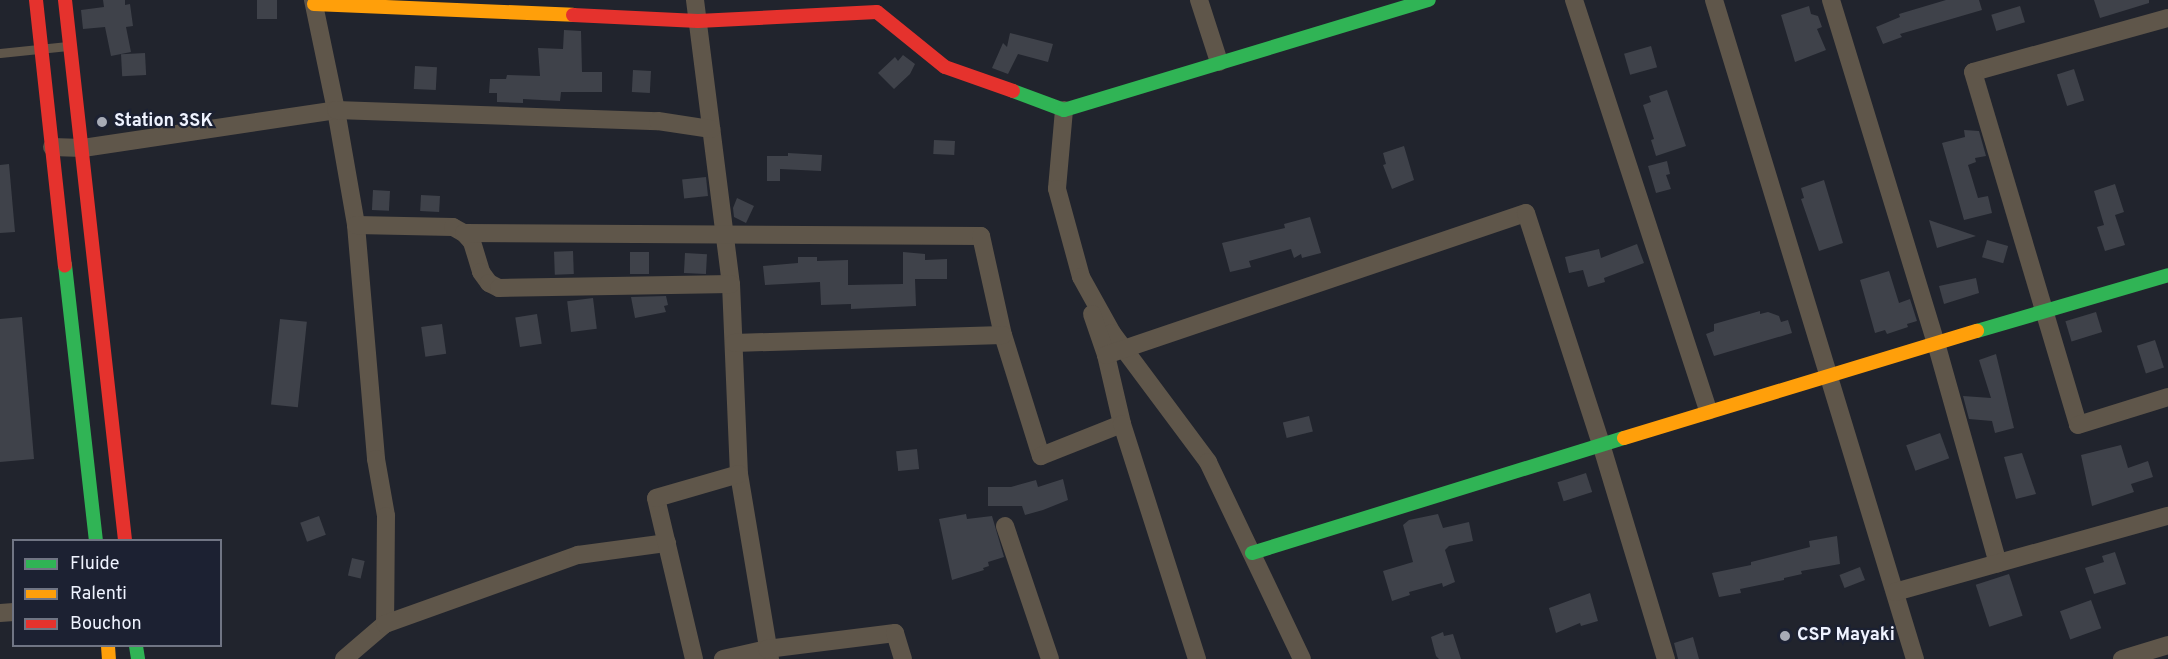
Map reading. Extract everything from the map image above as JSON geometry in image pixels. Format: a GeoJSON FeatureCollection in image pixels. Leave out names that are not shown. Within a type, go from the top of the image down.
{"type":"FeatureCollection","features":[{"type":"Feature","properties":{"kind":"street"},"geometry":{"type":"LineString","coordinates":[[36,0],[96,539]]}},
{"type":"Feature","properties":{"kind":"street"},"geometry":{"type":"LineString","coordinates":[[65,0],[125,539]]}},
{"type":"Feature","properties":{"kind":"street"},"geometry":{"type":"LineString","coordinates":[[695,0],[731,284],[739,474],[768,654]]}},
{"type":"Feature","properties":{"kind":"street"},"geometry":{"type":"LineString","coordinates":[[1200,0],[1219,62]]}},
{"type":"Feature","properties":{"kind":"street"},"geometry":{"type":"LineString","coordinates":[[385,624],[386,516],[376,459],[356,225],[314,2],[698,21],[877,12],[945,67],[1064,110],[1430,0]]}},
{"type":"Feature","properties":{"kind":"street"},"geometry":{"type":"LineString","coordinates":[[1574,0],[1708,411]]}},
{"type":"Feature","properties":{"kind":"street"},"geometry":{"type":"LineString","coordinates":[[1714,0],[1915,659]]}},
{"type":"Feature","properties":{"kind":"street"},"geometry":{"type":"LineString","coordinates":[[1833,1],[1936,343],[1998,563]]}},
{"type":"Feature","properties":{"kind":"street"},"geometry":{"type":"LineString","coordinates":[[2168,18],[1973,72],[2078,424],[2168,397]]}},
{"type":"Feature","properties":{"kind":"street"},"geometry":{"type":"LineString","coordinates":[[52,147],[83,148],[336,110],[658,121],[711,129]]}},
{"type":"Feature","properties":{"kind":"street"},"geometry":{"type":"LineString","coordinates":[[1064,110],[1057,189],[1081,278],[1106,355],[1122,424],[1197,659]]}},
{"type":"Feature","properties":{"kind":"street"},"geometry":{"type":"LineString","coordinates":[[1106,355],[1526,213],[1601,444],[1666,659]]}},
{"type":"Feature","properties":{"kind":"street"},"geometry":{"type":"LineString","coordinates":[[356,225],[453,227],[464,233],[472,242],[481,272],[489,283],[499,288],[731,284]]}},
{"type":"Feature","properties":{"kind":"street"},"geometry":{"type":"LineString","coordinates":[[464,233],[981,236],[1003,335],[1041,456],[1122,424]]}},
{"type":"Feature","properties":{"kind":"street"},"geometry":{"type":"LineString","coordinates":[[1252,553],[1708,411],[2168,275]]}},
{"type":"Feature","properties":{"kind":"street"},"geometry":{"type":"LineString","coordinates":[[1081,278],[1124,349],[1208,462],[1302,659]]}},
{"type":"Feature","properties":{"kind":"street"},"geometry":{"type":"LineString","coordinates":[[734,343],[1003,335]]}},
{"type":"Feature","properties":{"kind":"street"},"geometry":{"type":"LineString","coordinates":[[694,659],[656,498],[739,474]]}},
{"type":"Feature","properties":{"kind":"street"},"geometry":{"type":"LineString","coordinates":[[1895,592],[2168,516]]}},
{"type":"Feature","properties":{"kind":"street"},"geometry":{"type":"LineString","coordinates":[[1005,525],[1050,659]]}},
{"type":"Feature","properties":{"kind":"street"},"geometry":{"type":"LineString","coordinates":[[344,659],[385,624],[578,555],[667,543]]}},
{"type":"Feature","properties":{"kind":"street"},"geometry":{"type":"LineString","coordinates":[[723,659],[895,633],[903,659]]}},
{"type":"Feature","properties":{"kind":"street"},"geometry":{"type":"LineString","coordinates":[[2122,659],[2168,645]]}},
{"type":"Feature","properties":{"kind":"lane"},"geometry":{"type":"LineString","coordinates":[[0,53],[70,46]]}},
{"type":"Feature","properties":{"kind":"building"},"geometry":{"type":"Polygon","coordinates":[[[103,0],[125,0],[125,5],[130,4],[133,26],[126,27],[131,52],[111,56],[105,27],[83,29],[81,10],[104,7],[103,0]]]}},
{"type":"Feature","properties":{"kind":"building"},"geometry":{"type":"Polygon","coordinates":[[[257,0],[277,0],[277,19],[257,19],[257,0]]]}},
{"type":"Feature","properties":{"kind":"building"},"geometry":{"type":"Polygon","coordinates":[[[1946,0],[1979,0],[1982,10],[1900,34],[1902,37],[1883,44],[1876,27],[1900,17],[1899,14],[1946,0]]]}},
{"type":"Feature","properties":{"kind":"building"},"geometry":{"type":"Polygon","coordinates":[[[2094,0],[2149,0],[2149,3],[2100,18],[2094,0]]]}},
{"type":"Feature","properties":{"kind":"building"},"geometry":{"type":"Polygon","coordinates":[[[1809,6],[1811,14],[1818,16],[1822,27],[1817,29],[1826,50],[1795,62],[1781,15],[1809,6]]]}},
{"type":"Feature","properties":{"kind":"building"},"geometry":{"type":"Polygon","coordinates":[[[2020,6],[2025,22],[1996,31],[1991,15],[2020,6]]]}},
{"type":"Feature","properties":{"kind":"building"},"geometry":{"type":"Polygon","coordinates":[[[564,30],[581,31],[582,72],[602,72],[602,92],[561,92],[560,101],[523,99],[523,103],[497,102],[497,93],[489,93],[490,79],[506,79],[507,75],[540,76],[538,48],[563,49],[564,30]]]}},
{"type":"Feature","properties":{"kind":"building"},"geometry":{"type":"Polygon","coordinates":[[[1010,33],[1053,44],[1048,62],[1018,54],[1008,74],[992,68],[1003,43],[1007,47],[1010,33]]]}},
{"type":"Feature","properties":{"kind":"building"},"geometry":{"type":"Polygon","coordinates":[[[1651,46],[1657,67],[1630,75],[1624,54],[1651,46]]]}},
{"type":"Feature","properties":{"kind":"building"},"geometry":{"type":"Polygon","coordinates":[[[145,53],[146,75],[122,76],[121,54],[145,53]]]}},
{"type":"Feature","properties":{"kind":"building"},"geometry":{"type":"Polygon","coordinates":[[[903,55],[915,64],[910,74],[894,89],[878,73],[895,57],[898,61],[903,55]]]}},
{"type":"Feature","properties":{"kind":"building"},"geometry":{"type":"Polygon","coordinates":[[[415,66],[437,67],[436,90],[414,89],[415,66]]]}},
{"type":"Feature","properties":{"kind":"building"},"geometry":{"type":"Polygon","coordinates":[[[2074,69],[2084,100],[2067,106],[2057,75],[2074,69]]]}},
{"type":"Feature","properties":{"kind":"building"},"geometry":{"type":"Polygon","coordinates":[[[633,70],[651,71],[650,93],[632,92],[633,70]]]}},
{"type":"Feature","properties":{"kind":"building"},"geometry":{"type":"Polygon","coordinates":[[[1667,90],[1686,146],[1656,156],[1651,140],[1654,139],[1643,105],[1651,102],[1649,96],[1667,90]]]}},
{"type":"Feature","properties":{"kind":"building"},"geometry":{"type":"Polygon","coordinates":[[[1964,130],[1979,131],[1986,156],[1975,158],[1976,162],[1968,165],[1978,198],[1988,196],[1992,213],[1964,220],[1942,143],[1965,137],[1964,130]]]}},
{"type":"Feature","properties":{"kind":"building"},"geometry":{"type":"Polygon","coordinates":[[[934,140],[955,141],[954,155],[933,154],[934,140]]]}},
{"type":"Feature","properties":{"kind":"building"},"geometry":{"type":"Polygon","coordinates":[[[1404,146],[1414,180],[1392,189],[1383,165],[1386,164],[1383,153],[1404,146]]]}},
{"type":"Feature","properties":{"kind":"building"},"geometry":{"type":"Polygon","coordinates":[[[788,153],[822,155],[821,171],[780,169],[780,181],[767,181],[767,156],[788,156],[788,153]]]}},
{"type":"Feature","properties":{"kind":"building"},"geometry":{"type":"Polygon","coordinates":[[[1667,161],[1670,174],[1666,175],[1671,189],[1656,193],[1648,166],[1667,161]]]}},
{"type":"Feature","properties":{"kind":"building"},"geometry":{"type":"Polygon","coordinates":[[[9,164],[15,232],[0,233],[0,165],[9,164]]]}},
{"type":"Feature","properties":{"kind":"building"},"geometry":{"type":"Polygon","coordinates":[[[706,177],[708,196],[684,198],[682,180],[706,177]]]}},
{"type":"Feature","properties":{"kind":"building"},"geometry":{"type":"Polygon","coordinates":[[[1824,180],[1843,243],[1819,251],[1801,199],[1804,198],[1801,188],[1824,180]]]}},
{"type":"Feature","properties":{"kind":"building"},"geometry":{"type":"Polygon","coordinates":[[[2115,184],[2124,212],[2115,215],[2125,245],[2105,251],[2097,227],[2104,225],[2094,191],[2115,184]]]}},
{"type":"Feature","properties":{"kind":"building"},"geometry":{"type":"Polygon","coordinates":[[[373,190],[390,191],[389,211],[372,210],[373,190]]]}},
{"type":"Feature","properties":{"kind":"building"},"geometry":{"type":"Polygon","coordinates":[[[421,195],[440,196],[439,212],[420,211],[421,195]]]}},
{"type":"Feature","properties":{"kind":"building"},"geometry":{"type":"Polygon","coordinates":[[[737,198],[754,206],[746,223],[734,217],[733,208],[737,198]]]}},
{"type":"Feature","properties":{"kind":"building"},"geometry":{"type":"Polygon","coordinates":[[[1310,217],[1321,253],[1302,258],[1301,254],[1294,258],[1291,249],[1249,261],[1251,267],[1230,272],[1222,243],[1285,228],[1284,224],[1310,217]]]}},
{"type":"Feature","properties":{"kind":"building"},"geometry":{"type":"Polygon","coordinates":[[[1929,220],[1976,236],[1937,248],[1929,220]]]}},
{"type":"Feature","properties":{"kind":"building"},"geometry":{"type":"Polygon","coordinates":[[[1987,240],[2008,246],[2003,263],[1982,257],[1987,240]]]}},
{"type":"Feature","properties":{"kind":"building"},"geometry":{"type":"Polygon","coordinates":[[[1637,244],[1644,263],[1604,278],[1605,282],[1588,287],[1583,270],[1569,273],[1565,257],[1599,249],[1601,258],[1637,244]]]}},
{"type":"Feature","properties":{"kind":"building"},"geometry":{"type":"Polygon","coordinates":[[[573,251],[574,274],[555,275],[554,252],[573,251]]]}},
{"type":"Feature","properties":{"kind":"building"},"geometry":{"type":"Polygon","coordinates":[[[630,252],[649,252],[649,274],[630,274],[630,252]]]}},
{"type":"Feature","properties":{"kind":"building"},"geometry":{"type":"Polygon","coordinates":[[[903,252],[925,254],[925,260],[947,259],[947,279],[915,279],[916,306],[851,309],[851,304],[821,305],[820,282],[765,285],[763,266],[798,263],[798,257],[817,257],[817,261],[848,260],[848,285],[903,284],[903,252]]]}},
{"type":"Feature","properties":{"kind":"building"},"geometry":{"type":"Polygon","coordinates":[[[685,253],[707,254],[706,274],[684,273],[685,253]]]}},
{"type":"Feature","properties":{"kind":"building"},"geometry":{"type":"Polygon","coordinates":[[[1889,271],[1899,303],[1910,299],[1917,321],[1907,324],[1908,327],[1887,334],[1885,330],[1875,333],[1860,280],[1889,271]]]}},
{"type":"Feature","properties":{"kind":"building"},"geometry":{"type":"Polygon","coordinates":[[[1976,278],[1979,293],[1944,304],[1939,286],[1976,278]]]}},
{"type":"Feature","properties":{"kind":"building"},"geometry":{"type":"Polygon","coordinates":[[[666,296],[668,305],[664,306],[666,312],[635,318],[631,297],[666,296]]]}},
{"type":"Feature","properties":{"kind":"building"},"geometry":{"type":"Polygon","coordinates":[[[593,298],[597,329],[571,332],[567,301],[593,298]]]}},
{"type":"Feature","properties":{"kind":"building"},"geometry":{"type":"Polygon","coordinates":[[[1760,311],[1760,314],[1768,312],[1779,316],[1781,322],[1788,320],[1792,333],[1714,356],[1706,334],[1714,331],[1714,324],[1760,311]]]}},
{"type":"Feature","properties":{"kind":"building"},"geometry":{"type":"Polygon","coordinates":[[[2096,312],[2102,332],[2072,341],[2065,321],[2096,312]]]}},
{"type":"Feature","properties":{"kind":"building"},"geometry":{"type":"Polygon","coordinates":[[[537,314],[542,344],[520,347],[515,317],[537,314]]]}},
{"type":"Feature","properties":{"kind":"building"},"geometry":{"type":"Polygon","coordinates":[[[22,317],[34,459],[0,462],[0,319],[22,317]]]}},
{"type":"Feature","properties":{"kind":"building"},"geometry":{"type":"Polygon","coordinates":[[[280,319],[307,322],[298,407],[271,405],[280,319]]]}},
{"type":"Feature","properties":{"kind":"building"},"geometry":{"type":"Polygon","coordinates":[[[442,324],[446,354],[425,357],[421,327],[442,324]]]}},
{"type":"Feature","properties":{"kind":"building"},"geometry":{"type":"Polygon","coordinates":[[[2155,340],[2164,368],[2146,373],[2137,346],[2155,340]]]}},
{"type":"Feature","properties":{"kind":"building"},"geometry":{"type":"Polygon","coordinates":[[[1996,354],[2014,428],[1995,433],[1992,421],[1969,419],[1963,396],[1991,398],[1979,360],[1996,354]]]}},
{"type":"Feature","properties":{"kind":"building"},"geometry":{"type":"Polygon","coordinates":[[[1309,416],[1313,432],[1287,438],[1283,423],[1309,416]]]}},
{"type":"Feature","properties":{"kind":"building"},"geometry":{"type":"Polygon","coordinates":[[[1940,433],[1949,458],[1915,471],[1906,445],[1940,433]]]}},
{"type":"Feature","properties":{"kind":"building"},"geometry":{"type":"Polygon","coordinates":[[[2121,445],[2128,468],[2148,461],[2153,477],[2131,484],[2134,492],[2092,506],[2081,455],[2121,445]]]}},
{"type":"Feature","properties":{"kind":"building"},"geometry":{"type":"Polygon","coordinates":[[[917,449],[919,469],[898,471],[896,451],[917,449]]]}},
{"type":"Feature","properties":{"kind":"building"},"geometry":{"type":"Polygon","coordinates":[[[2022,453],[2036,494],[2016,499],[2004,457],[2022,453]]]}},
{"type":"Feature","properties":{"kind":"building"},"geometry":{"type":"Polygon","coordinates":[[[1586,473],[1592,492],[1564,501],[1557,482],[1586,473]]]}},
{"type":"Feature","properties":{"kind":"building"},"geometry":{"type":"Polygon","coordinates":[[[1063,479],[1068,500],[1043,510],[1025,515],[1022,506],[988,506],[988,487],[1011,487],[1036,480],[1038,487],[1063,479]]]}},
{"type":"Feature","properties":{"kind":"building"},"geometry":{"type":"Polygon","coordinates":[[[966,514],[967,519],[992,516],[1004,557],[988,562],[989,566],[983,568],[984,570],[952,580],[939,519],[966,514]]]}},
{"type":"Feature","properties":{"kind":"building"},"geometry":{"type":"Polygon","coordinates":[[[1438,514],[1443,528],[1469,522],[1473,541],[1449,546],[1445,550],[1455,582],[1443,587],[1442,583],[1409,592],[1410,595],[1392,601],[1383,571],[1413,562],[1403,525],[1409,520],[1438,514]]]}},
{"type":"Feature","properties":{"kind":"building"},"geometry":{"type":"Polygon","coordinates":[[[319,516],[326,535],[307,542],[300,523],[319,516]]]}},
{"type":"Feature","properties":{"kind":"building"},"geometry":{"type":"Polygon","coordinates":[[[1837,536],[1840,564],[1801,571],[1802,574],[1784,578],[1784,580],[1740,589],[1741,593],[1719,597],[1712,573],[1751,565],[1751,562],[1810,547],[1809,541],[1837,536]]]}},
{"type":"Feature","properties":{"kind":"building"},"geometry":{"type":"Polygon","coordinates":[[[2115,552],[2126,584],[2094,594],[2085,568],[2104,562],[2102,556],[2115,552]]]}},
{"type":"Feature","properties":{"kind":"building"},"geometry":{"type":"Polygon","coordinates":[[[352,558],[365,561],[361,578],[348,576],[352,558]]]}},
{"type":"Feature","properties":{"kind":"building"},"geometry":{"type":"Polygon","coordinates":[[[1860,567],[1865,580],[1844,588],[1839,575],[1860,567]]]}},
{"type":"Feature","properties":{"kind":"building"},"geometry":{"type":"Polygon","coordinates":[[[2009,574],[2023,616],[1989,627],[1976,585],[2009,574]]]}},
{"type":"Feature","properties":{"kind":"building"},"geometry":{"type":"Polygon","coordinates":[[[1590,593],[1598,621],[1581,626],[1580,623],[1556,633],[1549,608],[1590,593]]]}},
{"type":"Feature","properties":{"kind":"building"},"geometry":{"type":"Polygon","coordinates":[[[2091,600],[2101,628],[2070,639],[2060,611],[2091,600]]]}},
{"type":"Feature","properties":{"kind":"building"},"geometry":{"type":"Polygon","coordinates":[[[1443,632],[1444,636],[1453,634],[1461,659],[1439,659],[1436,656],[1431,637],[1443,632]]]}},
{"type":"Feature","properties":{"kind":"building"},"geometry":{"type":"Polygon","coordinates":[[[1693,637],[1699,659],[1678,659],[1674,643],[1693,637]]]}},
{"type":"Feature","properties":{"kind":"traffic: fast"},"geometry":{"type":"LineString","coordinates":[[1013,91],[1064,110],[1429,0]]}},
{"type":"Feature","properties":{"kind":"traffic: fast"},"geometry":{"type":"LineString","coordinates":[[65,265],[96,539]]}},
{"type":"Feature","properties":{"kind":"traffic: fast"},"geometry":{"type":"LineString","coordinates":[[1977,331],[2168,275]]}},
{"type":"Feature","properties":{"kind":"traffic: fast"},"geometry":{"type":"LineString","coordinates":[[1252,553],[1624,438]]}},
{"type":"Feature","properties":{"kind":"traffic: fast"},"geometry":{"type":"LineString","coordinates":[[136,647],[138,659]]}},
{"type":"Feature","properties":{"kind":"traffic: slow"},"geometry":{"type":"LineString","coordinates":[[314,4],[573,15]]}},
{"type":"Feature","properties":{"kind":"traffic: slow"},"geometry":{"type":"LineString","coordinates":[[1624,438],[1977,331]]}},
{"type":"Feature","properties":{"kind":"traffic: slow"},"geometry":{"type":"LineString","coordinates":[[108,647],[109,659]]}},
{"type":"Feature","properties":{"kind":"traffic: jam"},"geometry":{"type":"LineString","coordinates":[[36,0],[65,265]]}},
{"type":"Feature","properties":{"kind":"traffic: jam"},"geometry":{"type":"LineString","coordinates":[[65,0],[125,539]]}},
{"type":"Feature","properties":{"kind":"traffic: jam"},"geometry":{"type":"LineString","coordinates":[[573,15],[698,21],[877,12],[945,67],[1013,91]]}},
{"type":"Feature","properties":{"kind":"place","name":"Station 3SK"},"geometry":{"type":"Point","coordinates":[102,122]}},
{"type":"Feature","properties":{"kind":"place","name":"CSP Mayaki"},"geometry":{"type":"Point","coordinates":[1785,636]}}]}
